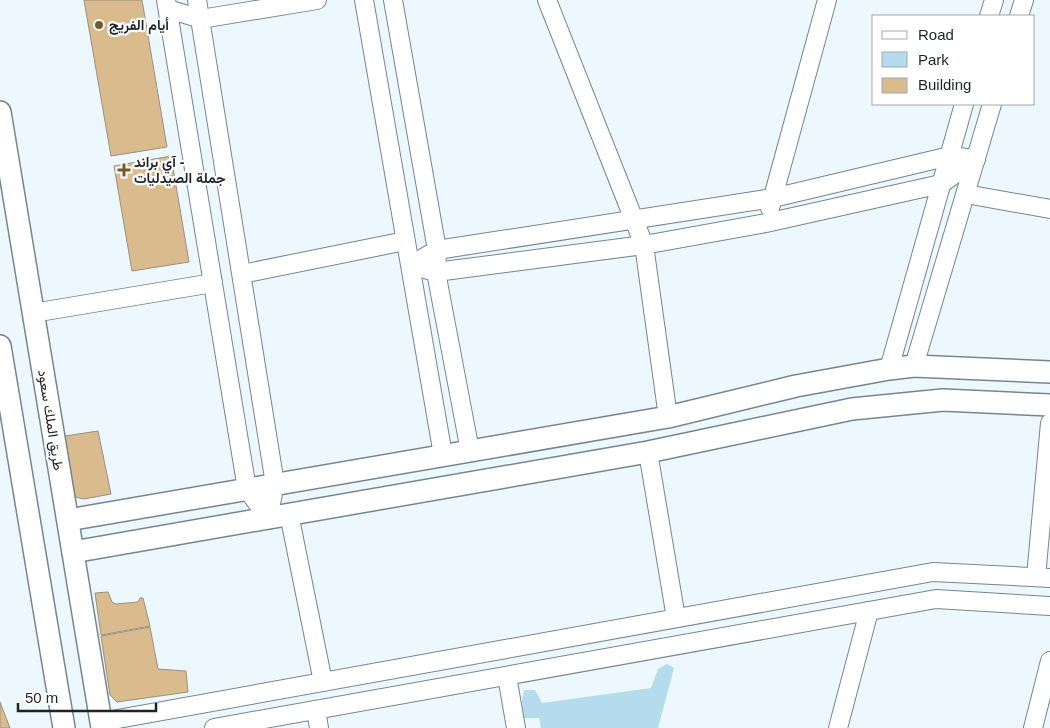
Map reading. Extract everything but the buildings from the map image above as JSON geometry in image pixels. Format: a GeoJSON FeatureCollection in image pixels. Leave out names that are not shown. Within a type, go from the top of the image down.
{"type":"FeatureCollection","features":[{"type":"Feature","properties":{"kind":"street"},"geometry":{"type":"LineString","coordinates":[[197,0],[275,484],[268,518]]}},
{"type":"Feature","properties":{"kind":"street"},"geometry":{"type":"LineString","coordinates":[[172,3],[200,19],[316,0]]}},
{"type":"Feature","properties":{"kind":"street"},"geometry":{"type":"LineString","coordinates":[[364,0],[443,455]]}},
{"type":"Feature","properties":{"kind":"street"},"geometry":{"type":"LineString","coordinates":[[393,0],[437,250],[436,272],[470,451]]}},
{"type":"Feature","properties":{"kind":"street"},"geometry":{"type":"LineString","coordinates":[[547,0],[644,245],[668,416]]}},
{"type":"Feature","properties":{"kind":"street"},"geometry":{"type":"LineString","coordinates":[[766,223],[827,0]]}},
{"type":"Feature","properties":{"kind":"street"},"geometry":{"type":"LineString","coordinates":[[989,15],[994,0]]}},
{"type":"Feature","properties":{"kind":"street"},"geometry":{"type":"LineString","coordinates":[[1019,15],[1024,0]]}},
{"type":"Feature","properties":{"kind":"street"},"geometry":{"type":"LineString","coordinates":[[172,3],[213,283],[247,489],[268,518]]}},
{"type":"Feature","properties":{"kind":"street"},"geometry":{"type":"LineString","coordinates":[[890,369],[964,105]]}},
{"type":"Feature","properties":{"kind":"street"},"geometry":{"type":"LineString","coordinates":[[914,366],[992,105]]}},
{"type":"Feature","properties":{"kind":"street","name":"طريق الملك سعود"},"geometry":{"type":"LineString","coordinates":[[0,112],[102,725]]}},
{"type":"Feature","properties":{"kind":"street"},"geometry":{"type":"LineString","coordinates":[[411,265],[437,250],[773,198],[950,156],[976,159]]}},
{"type":"Feature","properties":{"kind":"street"},"geometry":{"type":"LineString","coordinates":[[411,265],[436,272],[644,245],[766,223],[941,184],[976,159]]}},
{"type":"Feature","properties":{"kind":"street"},"geometry":{"type":"LineString","coordinates":[[966,194],[1050,209]]}},
{"type":"Feature","properties":{"kind":"street"},"geometry":{"type":"LineString","coordinates":[[242,274],[406,241]]}},
{"type":"Feature","properties":{"kind":"street"},"geometry":{"type":"LineString","coordinates":[[33,313],[213,283]]}},
{"type":"Feature","properties":{"kind":"street"},"geometry":{"type":"LineString","coordinates":[[0,346],[64,728]]}},
{"type":"Feature","properties":{"kind":"street"},"geometry":{"type":"LineString","coordinates":[[68,520],[668,416],[796,386],[890,369],[914,366],[1050,372]]}},
{"type":"Feature","properties":{"kind":"street"},"geometry":{"type":"LineString","coordinates":[[73,552],[648,452],[852,409],[943,400],[1050,405]]}},
{"type":"Feature","properties":{"kind":"street"},"geometry":{"type":"LineString","coordinates":[[102,725],[323,682],[933,572],[1043,577],[1050,423]]}},
{"type":"Feature","properties":{"kind":"street"},"geometry":{"type":"LineString","coordinates":[[648,452],[676,618]]}},
{"type":"Feature","properties":{"kind":"street"},"geometry":{"type":"LineString","coordinates":[[289,514],[323,682]]}},
{"type":"Feature","properties":{"kind":"street"},"geometry":{"type":"LineString","coordinates":[[214,728],[286,722],[316,710],[936,599],[1050,606]]}},
{"type":"Feature","properties":{"kind":"street"},"geometry":{"type":"LineString","coordinates":[[838,728],[869,611]]}},
{"type":"Feature","properties":{"kind":"street"},"geometry":{"type":"LineString","coordinates":[[1033,728],[1050,661]]}},
{"type":"Feature","properties":{"kind":"street"},"geometry":{"type":"LineString","coordinates":[[507,676],[516,728]]}},
{"type":"Feature","properties":{"kind":"street"},"geometry":{"type":"LineString","coordinates":[[316,710],[319,728]]}},
{"type":"Feature","properties":{"kind":"green space"},"geometry":{"type":"Polygon","coordinates":[[[667,664],[674,668],[658,728],[541,728],[539,718],[524,718],[522,701],[524,690],[535,690],[542,703],[651,688],[658,669],[667,664]]]}},
{"type":"Feature","properties":{"kind":"place","name":"أيام الفريج"},"geometry":{"type":"Point","coordinates":[99,25]}},
{"type":"Feature","properties":{"kind":"place","name":"آي براند - جملة الصيدليات"},"geometry":{"type":"Point","coordinates":[124,170]}}]}
